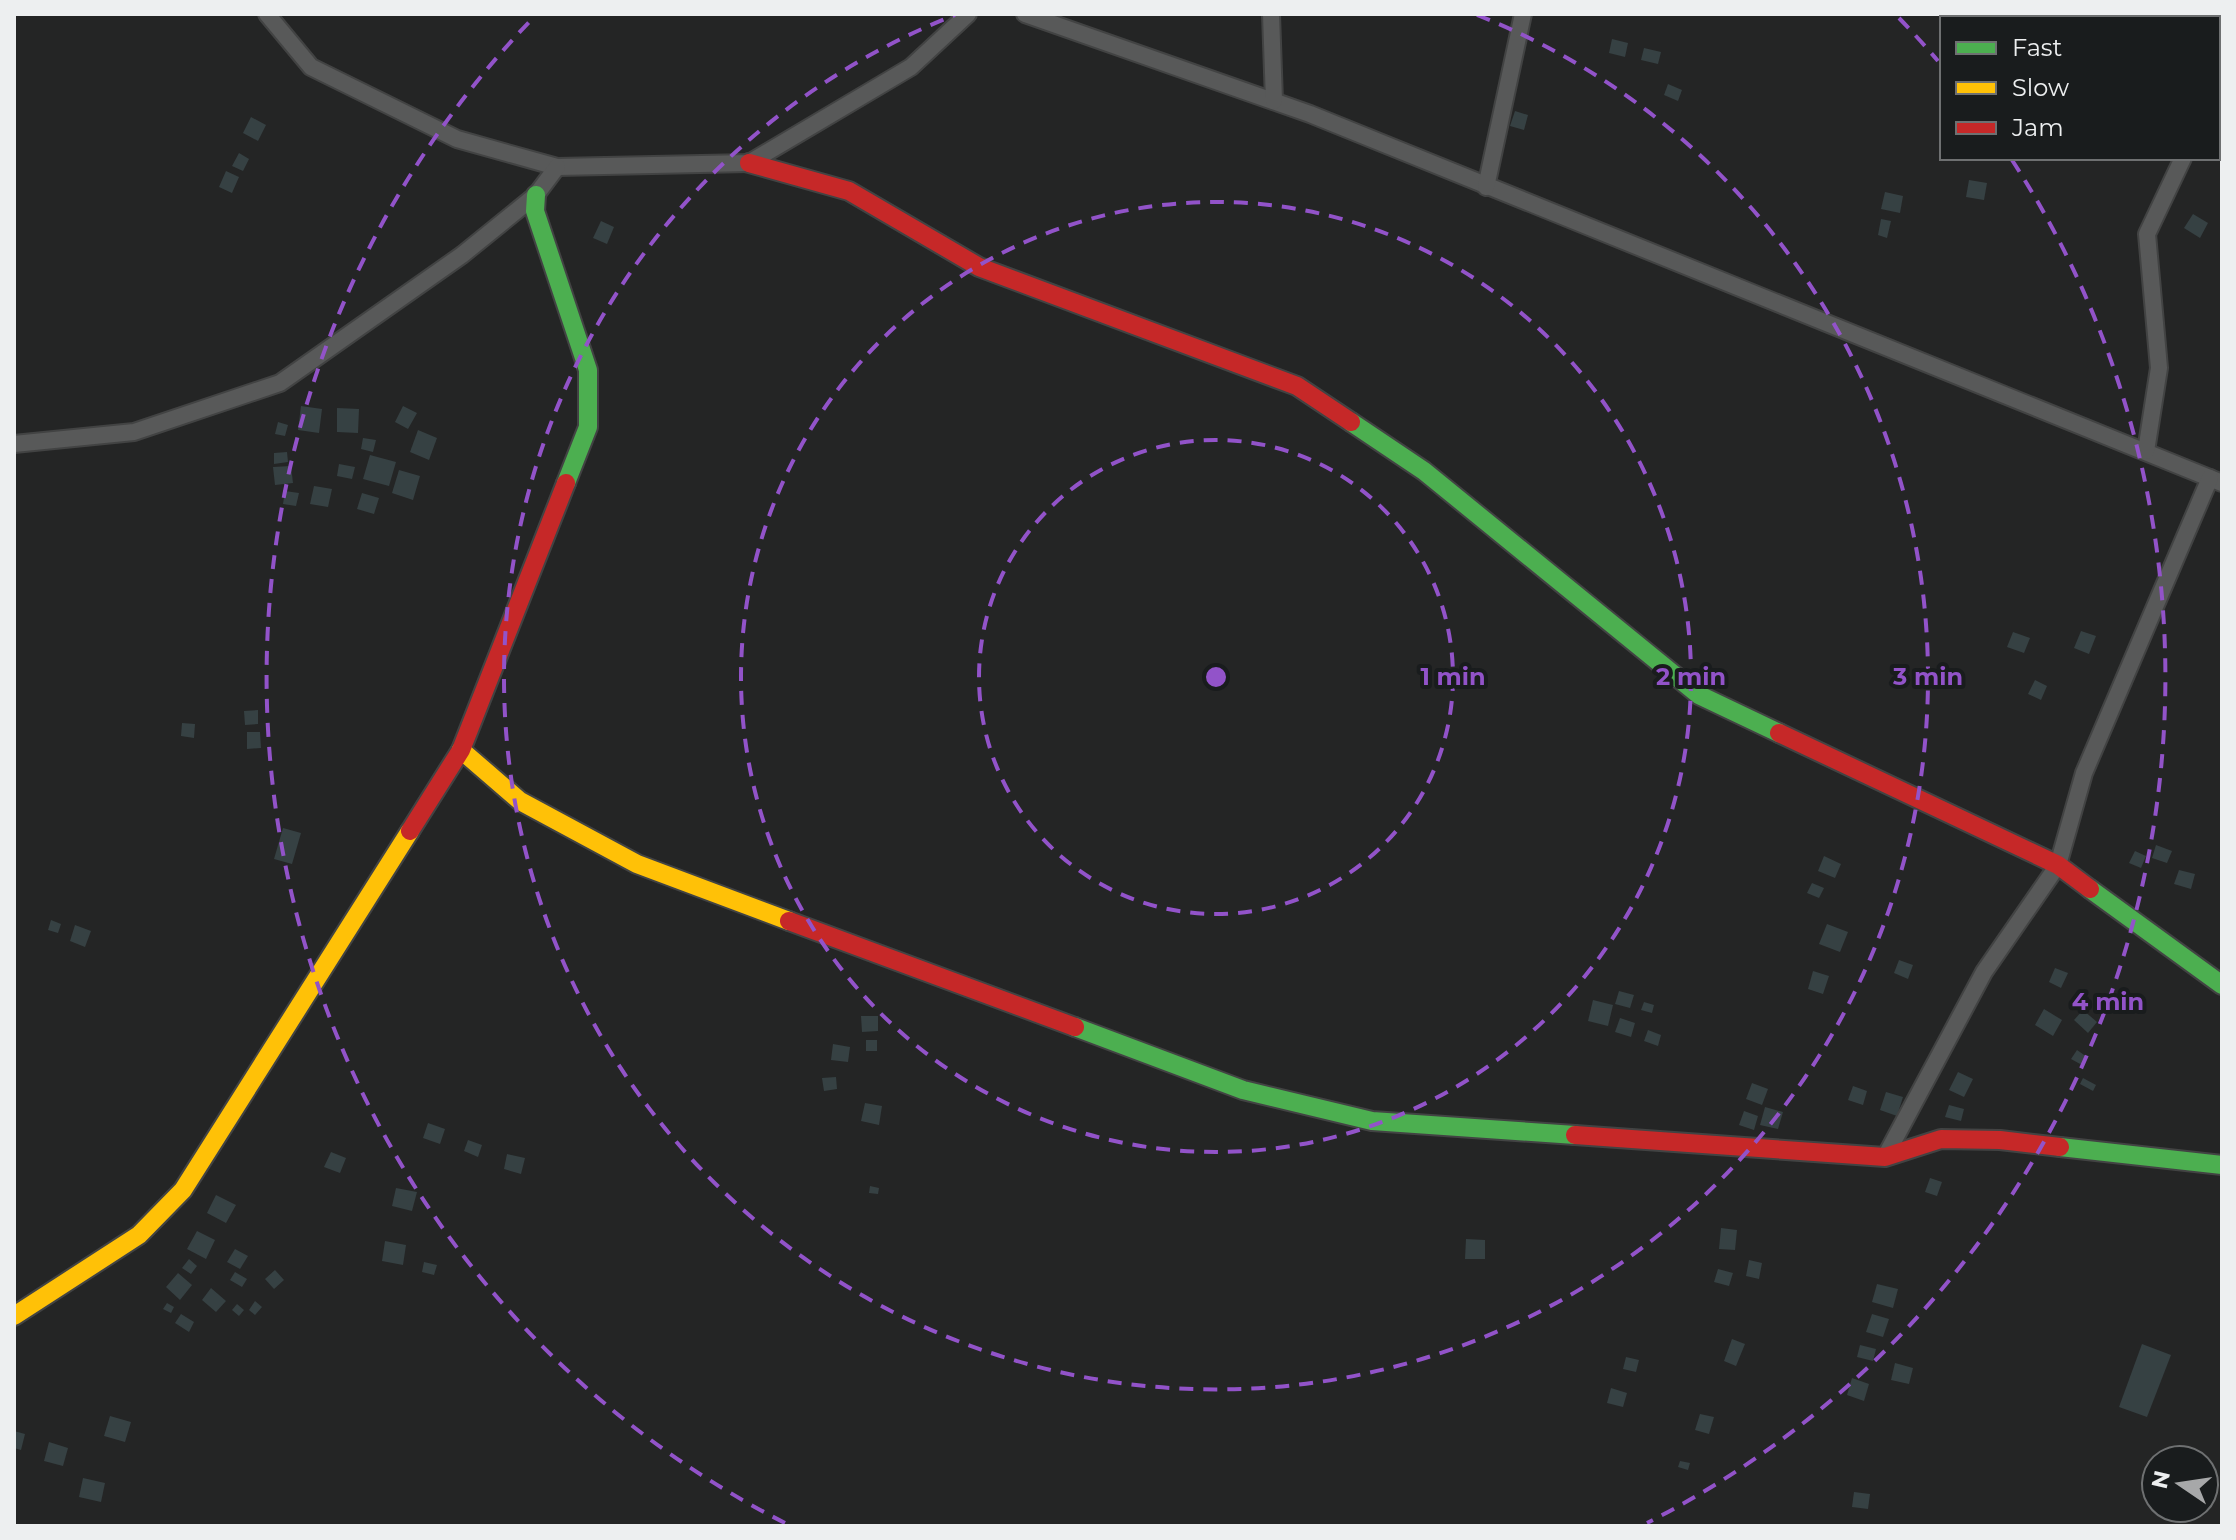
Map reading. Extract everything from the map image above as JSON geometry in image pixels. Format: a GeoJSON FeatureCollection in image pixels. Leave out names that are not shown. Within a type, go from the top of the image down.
{"type":"FeatureCollection","features":[{"type":"Feature","properties":{"kind":"street"},"geometry":{"type":"LineString","coordinates":[[267,14],[311,67],[457,139],[557,167],[749,163],[911,67],[968,14]]}},
{"type":"Feature","properties":{"kind":"street"},"geometry":{"type":"LineString","coordinates":[[1025,14],[1274,101],[2216,480],[2084,773],[2058,865],[1984,972],[1885,1157]]}},
{"type":"Feature","properties":{"kind":"street"},"geometry":{"type":"LineString","coordinates":[[1271,14],[1274,101]]}},
{"type":"Feature","properties":{"kind":"street"},"geometry":{"type":"LineString","coordinates":[[1486,187],[1523,14]]}},
{"type":"Feature","properties":{"kind":"street"},"geometry":{"type":"LineString","coordinates":[[2146,451],[2159,368],[2147,234],[2182,160]]}},
{"type":"Feature","properties":{"kind":"street"},"geometry":{"type":"LineString","coordinates":[[749,163],[849,191],[979,267],[1297,386],[1424,471],[1699,695],[2058,865],[2222,985]]}},
{"type":"Feature","properties":{"kind":"street"},"geometry":{"type":"LineString","coordinates":[[14,444],[134,432],[280,383],[462,255],[536,195],[557,167]]}},
{"type":"Feature","properties":{"kind":"street"},"geometry":{"type":"LineString","coordinates":[[14,1316],[139,1235],[183,1190],[461,750],[588,427],[588,370],[535,211],[536,195]]}},
{"type":"Feature","properties":{"kind":"street"},"geometry":{"type":"LineString","coordinates":[[461,750],[520,801],[637,864],[1243,1090],[1372,1121],[1885,1157],[1941,1139],[2000,1140],[2222,1165]]}},
{"type":"Feature","properties":{"kind":"building"},"geometry":{"type":"Polygon","coordinates":[[[1612,39],[1628,43],[1625,57],[1609,53],[1612,39]]]}},
{"type":"Feature","properties":{"kind":"building"},"geometry":{"type":"Polygon","coordinates":[[[1644,48],[1661,52],[1658,64],[1641,60],[1644,48]]]}},
{"type":"Feature","properties":{"kind":"building"},"geometry":{"type":"Polygon","coordinates":[[[1668,84],[1682,90],[1678,101],[1664,95],[1668,84]]]}},
{"type":"Feature","properties":{"kind":"building"},"geometry":{"type":"Polygon","coordinates":[[[1515,111],[1528,115],[1524,130],[1510,126],[1515,111]]]}},
{"type":"Feature","properties":{"kind":"building"},"geometry":{"type":"Polygon","coordinates":[[[251,117],[266,125],[258,141],[243,133],[251,117]]]}},
{"type":"Feature","properties":{"kind":"building"},"geometry":{"type":"Polygon","coordinates":[[[239,153],[249,159],[243,171],[232,166],[239,153]]]}},
{"type":"Feature","properties":{"kind":"building"},"geometry":{"type":"Polygon","coordinates":[[[226,171],[239,177],[232,193],[219,187],[226,171]]]}},
{"type":"Feature","properties":{"kind":"building"},"geometry":{"type":"Polygon","coordinates":[[[1969,180],[1987,183],[1984,200],[1966,197],[1969,180]]]}},
{"type":"Feature","properties":{"kind":"building"},"geometry":{"type":"Polygon","coordinates":[[[1885,192],[1903,196],[1900,213],[1881,209],[1885,192]]]}},
{"type":"Feature","properties":{"kind":"building"},"geometry":{"type":"Polygon","coordinates":[[[2193,214],[2208,223],[2200,238],[2184,228],[2193,214]]]}},
{"type":"Feature","properties":{"kind":"building"},"geometry":{"type":"Polygon","coordinates":[[[1881,219],[1891,221],[1887,238],[1878,235],[1881,219]]]}},
{"type":"Feature","properties":{"kind":"building"},"geometry":{"type":"Polygon","coordinates":[[[601,221],[614,227],[607,244],[593,238],[601,221]]]}},
{"type":"Feature","properties":{"kind":"building"},"geometry":{"type":"Polygon","coordinates":[[[301,406],[322,409],[319,433],[298,430],[301,406]]]}},
{"type":"Feature","properties":{"kind":"building"},"geometry":{"type":"Polygon","coordinates":[[[403,406],[417,413],[408,429],[395,422],[403,406]]]}},
{"type":"Feature","properties":{"kind":"building"},"geometry":{"type":"Polygon","coordinates":[[[337,408],[359,409],[358,433],[337,432],[337,408]]]}},
{"type":"Feature","properties":{"kind":"building"},"geometry":{"type":"Polygon","coordinates":[[[278,422],[288,425],[285,436],[275,434],[278,422]]]}},
{"type":"Feature","properties":{"kind":"building"},"geometry":{"type":"Polygon","coordinates":[[[418,430],[437,438],[429,460],[410,452],[418,430]]]}},
{"type":"Feature","properties":{"kind":"building"},"geometry":{"type":"Polygon","coordinates":[[[363,438],[376,440],[373,452],[361,449],[363,438]]]}},
{"type":"Feature","properties":{"kind":"building"},"geometry":{"type":"Polygon","coordinates":[[[287,452],[288,462],[274,464],[274,453],[287,452]]]}},
{"type":"Feature","properties":{"kind":"building"},"geometry":{"type":"Polygon","coordinates":[[[370,455],[396,462],[389,486],[363,479],[370,455]]]}},
{"type":"Feature","properties":{"kind":"building"},"geometry":{"type":"Polygon","coordinates":[[[339,464],[355,467],[352,479],[337,476],[339,464]]]}},
{"type":"Feature","properties":{"kind":"building"},"geometry":{"type":"Polygon","coordinates":[[[291,466],[293,483],[275,485],[273,467],[291,466]]]}},
{"type":"Feature","properties":{"kind":"building"},"geometry":{"type":"Polygon","coordinates":[[[399,470],[420,476],[413,500],[392,493],[399,470]]]}},
{"type":"Feature","properties":{"kind":"building"},"geometry":{"type":"Polygon","coordinates":[[[314,486],[332,489],[328,507],[310,504],[314,486]]]}},
{"type":"Feature","properties":{"kind":"building"},"geometry":{"type":"Polygon","coordinates":[[[285,491],[299,493],[296,506],[283,504],[285,491]]]}},
{"type":"Feature","properties":{"kind":"building"},"geometry":{"type":"Polygon","coordinates":[[[362,493],[379,498],[374,514],[357,509],[362,493]]]}},
{"type":"Feature","properties":{"kind":"building"},"geometry":{"type":"Polygon","coordinates":[[[2081,631],[2096,636],[2089,654],[2074,648],[2081,631]]]}},
{"type":"Feature","properties":{"kind":"building"},"geometry":{"type":"Polygon","coordinates":[[[2013,632],[2030,638],[2024,653],[2007,647],[2013,632]]]}},
{"type":"Feature","properties":{"kind":"building"},"geometry":{"type":"Polygon","coordinates":[[[2035,680],[2047,686],[2041,700],[2028,694],[2035,680]]]}},
{"type":"Feature","properties":{"kind":"building"},"geometry":{"type":"Polygon","coordinates":[[[258,710],[258,724],[245,725],[244,711],[258,710]]]}},
{"type":"Feature","properties":{"kind":"building"},"geometry":{"type":"Polygon","coordinates":[[[182,723],[195,724],[194,738],[181,736],[182,723]]]}},
{"type":"Feature","properties":{"kind":"building"},"geometry":{"type":"Polygon","coordinates":[[[247,732],[260,732],[261,748],[247,749],[247,732]]]}},
{"type":"Feature","properties":{"kind":"building"},"geometry":{"type":"Polygon","coordinates":[[[283,828],[301,833],[292,864],[274,859],[283,828]]]}},
{"type":"Feature","properties":{"kind":"building"},"geometry":{"type":"Polygon","coordinates":[[[2156,845],[2172,851],[2167,863],[2152,858],[2156,845]]]}},
{"type":"Feature","properties":{"kind":"building"},"geometry":{"type":"Polygon","coordinates":[[[2135,851],[2146,856],[2141,868],[2129,863],[2135,851]]]}},
{"type":"Feature","properties":{"kind":"building"},"geometry":{"type":"Polygon","coordinates":[[[1824,856],[1841,864],[1835,878],[1818,871],[1824,856]]]}},
{"type":"Feature","properties":{"kind":"building"},"geometry":{"type":"Polygon","coordinates":[[[2179,870],[2195,874],[2191,889],[2174,884],[2179,870]]]}},
{"type":"Feature","properties":{"kind":"building"},"geometry":{"type":"Polygon","coordinates":[[[1812,883],[1824,888],[1819,898],[1807,893],[1812,883]]]}},
{"type":"Feature","properties":{"kind":"building"},"geometry":{"type":"Polygon","coordinates":[[[51,920],[61,924],[58,933],[48,930],[51,920]]]}},
{"type":"Feature","properties":{"kind":"building"},"geometry":{"type":"Polygon","coordinates":[[[1827,924],[1848,932],[1840,952],[1819,944],[1827,924]]]}},
{"type":"Feature","properties":{"kind":"building"},"geometry":{"type":"Polygon","coordinates":[[[75,925],[91,931],[85,947],[70,941],[75,925]]]}},
{"type":"Feature","properties":{"kind":"building"},"geometry":{"type":"Polygon","coordinates":[[[1899,960],[1913,965],[1908,979],[1894,973],[1899,960]]]}},
{"type":"Feature","properties":{"kind":"building"},"geometry":{"type":"Polygon","coordinates":[[[2055,968],[2068,973],[2061,988],[2049,982],[2055,968]]]}},
{"type":"Feature","properties":{"kind":"building"},"geometry":{"type":"Polygon","coordinates":[[[1813,971],[1829,976],[1823,994],[1808,989],[1813,971]]]}},
{"type":"Feature","properties":{"kind":"building"},"geometry":{"type":"Polygon","coordinates":[[[1619,991],[1634,995],[1630,1008],[1615,1004],[1619,991]]]}},
{"type":"Feature","properties":{"kind":"building"},"geometry":{"type":"Polygon","coordinates":[[[1593,1000],[1613,1005],[1608,1026],[1588,1021],[1593,1000]]]}},
{"type":"Feature","properties":{"kind":"building"},"geometry":{"type":"Polygon","coordinates":[[[1644,1002],[1654,1005],[1652,1013],[1641,1010],[1644,1002]]]}},
{"type":"Feature","properties":{"kind":"building"},"geometry":{"type":"Polygon","coordinates":[[[2044,1009],[2062,1020],[2053,1036],[2035,1025],[2044,1009]]]}},
{"type":"Feature","properties":{"kind":"building"},"geometry":{"type":"Polygon","coordinates":[[[2083,1010],[2097,1022],[2088,1033],[2074,1020],[2083,1010]]]}},
{"type":"Feature","properties":{"kind":"building"},"geometry":{"type":"Polygon","coordinates":[[[861,1016],[878,1016],[878,1031],[862,1032],[861,1016]]]}},
{"type":"Feature","properties":{"kind":"building"},"geometry":{"type":"Polygon","coordinates":[[[1620,1018],[1635,1023],[1631,1037],[1615,1032],[1620,1018]]]}},
{"type":"Feature","properties":{"kind":"building"},"geometry":{"type":"Polygon","coordinates":[[[1648,1030],[1661,1035],[1658,1046],[1644,1041],[1648,1030]]]}},
{"type":"Feature","properties":{"kind":"building"},"geometry":{"type":"Polygon","coordinates":[[[866,1040],[877,1040],[877,1051],[866,1051],[866,1040]]]}},
{"type":"Feature","properties":{"kind":"building"},"geometry":{"type":"Polygon","coordinates":[[[833,1044],[850,1047],[848,1062],[831,1060],[833,1044]]]}},
{"type":"Feature","properties":{"kind":"building"},"geometry":{"type":"Polygon","coordinates":[[[2077,1050],[2087,1057],[2082,1065],[2071,1059],[2077,1050]]]}},
{"type":"Feature","properties":{"kind":"building"},"geometry":{"type":"Polygon","coordinates":[[[1958,1072],[1973,1079],[1964,1097],[1949,1090],[1958,1072]]]}},
{"type":"Feature","properties":{"kind":"building"},"geometry":{"type":"Polygon","coordinates":[[[836,1077],[837,1089],[824,1091],[822,1078],[836,1077]]]}},
{"type":"Feature","properties":{"kind":"building"},"geometry":{"type":"Polygon","coordinates":[[[2083,1078],[2096,1085],[2093,1091],[2080,1084],[2083,1078]]]}},
{"type":"Feature","properties":{"kind":"building"},"geometry":{"type":"Polygon","coordinates":[[[1752,1083],[1768,1089],[1762,1105],[1746,1099],[1752,1083]]]}},
{"type":"Feature","properties":{"kind":"building"},"geometry":{"type":"Polygon","coordinates":[[[1853,1086],[1867,1091],[1863,1105],[1848,1100],[1853,1086]]]}},
{"type":"Feature","properties":{"kind":"building"},"geometry":{"type":"Polygon","coordinates":[[[1886,1092],[1903,1097],[1897,1116],[1880,1110],[1886,1092]]]}},
{"type":"Feature","properties":{"kind":"building"},"geometry":{"type":"Polygon","coordinates":[[[865,1103],[882,1106],[879,1125],[861,1121],[865,1103]]]}},
{"type":"Feature","properties":{"kind":"building"},"geometry":{"type":"Polygon","coordinates":[[[1949,1105],[1964,1109],[1961,1121],[1945,1117],[1949,1105]]]}},
{"type":"Feature","properties":{"kind":"building"},"geometry":{"type":"Polygon","coordinates":[[[1765,1107],[1783,1112],[1778,1129],[1760,1125],[1765,1107]]]}},
{"type":"Feature","properties":{"kind":"building"},"geometry":{"type":"Polygon","coordinates":[[[1744,1111],[1758,1116],[1754,1130],[1739,1125],[1744,1111]]]}},
{"type":"Feature","properties":{"kind":"building"},"geometry":{"type":"Polygon","coordinates":[[[428,1123],[445,1129],[440,1144],[423,1138],[428,1123]]]}},
{"type":"Feature","properties":{"kind":"building"},"geometry":{"type":"Polygon","coordinates":[[[468,1140],[482,1145],[478,1157],[464,1151],[468,1140]]]}},
{"type":"Feature","properties":{"kind":"building"},"geometry":{"type":"Polygon","coordinates":[[[331,1152],[346,1158],[340,1173],[324,1167],[331,1152]]]}},
{"type":"Feature","properties":{"kind":"building"},"geometry":{"type":"Polygon","coordinates":[[[507,1154],[525,1158],[521,1174],[504,1169],[507,1154]]]}},
{"type":"Feature","properties":{"kind":"building"},"geometry":{"type":"Polygon","coordinates":[[[1930,1178],[1942,1182],[1937,1196],[1925,1192],[1930,1178]]]}},
{"type":"Feature","properties":{"kind":"building"},"geometry":{"type":"Polygon","coordinates":[[[870,1186],[879,1188],[878,1194],[869,1193],[870,1186]]]}},
{"type":"Feature","properties":{"kind":"building"},"geometry":{"type":"Polygon","coordinates":[[[396,1188],[417,1192],[412,1211],[392,1206],[396,1188]]]}},
{"type":"Feature","properties":{"kind":"building"},"geometry":{"type":"Polygon","coordinates":[[[216,1195],[236,1205],[226,1223],[207,1213],[216,1195]]]}},
{"type":"Feature","properties":{"kind":"building"},"geometry":{"type":"Polygon","coordinates":[[[1721,1228],[1737,1230],[1735,1250],[1719,1249],[1721,1228]]]}},
{"type":"Feature","properties":{"kind":"building"},"geometry":{"type":"Polygon","coordinates":[[[197,1231],[215,1240],[206,1259],[187,1249],[197,1231]]]}},
{"type":"Feature","properties":{"kind":"building"},"geometry":{"type":"Polygon","coordinates":[[[1466,1239],[1485,1240],[1485,1259],[1465,1259],[1466,1239]]]}},
{"type":"Feature","properties":{"kind":"building"},"geometry":{"type":"Polygon","coordinates":[[[385,1241],[406,1245],[403,1265],[382,1261],[385,1241]]]}},
{"type":"Feature","properties":{"kind":"building"},"geometry":{"type":"Polygon","coordinates":[[[235,1249],[248,1256],[240,1269],[227,1262],[235,1249]]]}},
{"type":"Feature","properties":{"kind":"building"},"geometry":{"type":"Polygon","coordinates":[[[189,1259],[197,1266],[191,1274],[182,1268],[189,1259]]]}},
{"type":"Feature","properties":{"kind":"building"},"geometry":{"type":"Polygon","coordinates":[[[1749,1260],[1762,1263],[1759,1279],[1746,1276],[1749,1260]]]}},
{"type":"Feature","properties":{"kind":"building"},"geometry":{"type":"Polygon","coordinates":[[[424,1262],[437,1265],[434,1275],[422,1272],[424,1262]]]}},
{"type":"Feature","properties":{"kind":"building"},"geometry":{"type":"Polygon","coordinates":[[[1718,1269],[1733,1273],[1729,1286],[1714,1282],[1718,1269]]]}},
{"type":"Feature","properties":{"kind":"building"},"geometry":{"type":"Polygon","coordinates":[[[275,1270],[284,1280],[274,1289],[265,1279],[275,1270]]]}},
{"type":"Feature","properties":{"kind":"building"},"geometry":{"type":"Polygon","coordinates":[[[235,1272],[247,1279],[242,1287],[230,1280],[235,1272]]]}},
{"type":"Feature","properties":{"kind":"building"},"geometry":{"type":"Polygon","coordinates":[[[178,1273],[192,1285],[180,1300],[166,1287],[178,1273]]]}},
{"type":"Feature","properties":{"kind":"building"},"geometry":{"type":"Polygon","coordinates":[[[1877,1284],[1898,1289],[1893,1308],[1872,1302],[1877,1284]]]}},
{"type":"Feature","properties":{"kind":"building"},"geometry":{"type":"Polygon","coordinates":[[[211,1288],[226,1301],[216,1312],[202,1300],[211,1288]]]}},
{"type":"Feature","properties":{"kind":"building"},"geometry":{"type":"Polygon","coordinates":[[[255,1301],[262,1307],[255,1315],[249,1310],[255,1301]]]}},
{"type":"Feature","properties":{"kind":"building"},"geometry":{"type":"Polygon","coordinates":[[[167,1303],[174,1307],[171,1313],[163,1309],[167,1303]]]}},
{"type":"Feature","properties":{"kind":"building"},"geometry":{"type":"Polygon","coordinates":[[[237,1304],[244,1310],[239,1316],[232,1310],[237,1304]]]}},
{"type":"Feature","properties":{"kind":"building"},"geometry":{"type":"Polygon","coordinates":[[[181,1314],[194,1322],[189,1332],[175,1323],[181,1314]]]}},
{"type":"Feature","properties":{"kind":"building"},"geometry":{"type":"Polygon","coordinates":[[[1872,1314],[1889,1319],[1883,1337],[1866,1332],[1872,1314]]]}},
{"type":"Feature","properties":{"kind":"building"},"geometry":{"type":"Polygon","coordinates":[[[1732,1339],[1745,1344],[1736,1366],[1724,1361],[1732,1339]]]}},
{"type":"Feature","properties":{"kind":"building"},"geometry":{"type":"Polygon","coordinates":[[[2142,1344],[2171,1355],[2147,1417],[2119,1407],[2142,1344]]]}},
{"type":"Feature","properties":{"kind":"building"},"geometry":{"type":"Polygon","coordinates":[[[1860,1345],[1876,1349],[1873,1361],[1857,1357],[1860,1345]]]}},
{"type":"Feature","properties":{"kind":"building"},"geometry":{"type":"Polygon","coordinates":[[[1626,1357],[1639,1360],[1636,1372],[1623,1369],[1626,1357]]]}},
{"type":"Feature","properties":{"kind":"building"},"geometry":{"type":"Polygon","coordinates":[[[1895,1363],[1913,1368],[1909,1384],[1891,1380],[1895,1363]]]}},
{"type":"Feature","properties":{"kind":"building"},"geometry":{"type":"Polygon","coordinates":[[[1852,1378],[1869,1384],[1864,1401],[1847,1395],[1852,1378]]]}},
{"type":"Feature","properties":{"kind":"building"},"geometry":{"type":"Polygon","coordinates":[[[1611,1388],[1627,1393],[1623,1407],[1607,1403],[1611,1388]]]}},
{"type":"Feature","properties":{"kind":"building"},"geometry":{"type":"Polygon","coordinates":[[[1700,1414],[1714,1417],[1709,1434],[1695,1430],[1700,1414]]]}},
{"type":"Feature","properties":{"kind":"building"},"geometry":{"type":"Polygon","coordinates":[[[110,1416],[131,1422],[125,1442],[104,1436],[110,1416]]]}},
{"type":"Feature","properties":{"kind":"building"},"geometry":{"type":"Polygon","coordinates":[[[14,1431],[25,1434],[21,1450],[14,1448],[14,1431]]]}},
{"type":"Feature","properties":{"kind":"building"},"geometry":{"type":"Polygon","coordinates":[[[49,1442],[68,1448],[63,1466],[44,1461],[49,1442]]]}},
{"type":"Feature","properties":{"kind":"building"},"geometry":{"type":"Polygon","coordinates":[[[1680,1461],[1690,1463],[1688,1470],[1678,1467],[1680,1461]]]}},
{"type":"Feature","properties":{"kind":"building"},"geometry":{"type":"Polygon","coordinates":[[[83,1478],[105,1483],[101,1502],[79,1497],[83,1478]]]}},
{"type":"Feature","properties":{"kind":"building"},"geometry":{"type":"Polygon","coordinates":[[[1854,1492],[1870,1494],[1868,1509],[1852,1507],[1854,1492]]]}},
{"type":"Feature","properties":{"kind":"traffic: fast"},"geometry":{"type":"LineString","coordinates":[[536,195],[535,211],[588,370],[588,427],[566,483]]}},
{"type":"Feature","properties":{"kind":"traffic: fast"},"geometry":{"type":"LineString","coordinates":[[1351,422],[1424,471],[1699,695],[1779,733]]}},
{"type":"Feature","properties":{"kind":"traffic: fast"},"geometry":{"type":"LineString","coordinates":[[2090,889],[2222,985]]}},
{"type":"Feature","properties":{"kind":"traffic: fast"},"geometry":{"type":"LineString","coordinates":[[1075,1027],[1243,1090],[1372,1121],[1575,1135]]}},
{"type":"Feature","properties":{"kind":"traffic: fast"},"geometry":{"type":"LineString","coordinates":[[2060,1147],[2222,1165]]}},
{"type":"Feature","properties":{"kind":"traffic: slow"},"geometry":{"type":"LineString","coordinates":[[461,750],[520,801],[637,864],[789,921]]}},
{"type":"Feature","properties":{"kind":"traffic: slow"},"geometry":{"type":"LineString","coordinates":[[14,1316],[139,1235],[183,1190],[410,831]]}},
{"type":"Feature","properties":{"kind":"traffic: jam"},"geometry":{"type":"LineString","coordinates":[[749,163],[849,191],[979,267],[1297,386],[1351,422]]}},
{"type":"Feature","properties":{"kind":"traffic: jam"},"geometry":{"type":"LineString","coordinates":[[410,831],[461,750],[566,483]]}},
{"type":"Feature","properties":{"kind":"traffic: jam"},"geometry":{"type":"LineString","coordinates":[[1779,733],[2058,865],[2090,889]]}},
{"type":"Feature","properties":{"kind":"traffic: jam"},"geometry":{"type":"LineString","coordinates":[[789,921],[1075,1027]]}},
{"type":"Feature","properties":{"kind":"traffic: jam"},"geometry":{"type":"LineString","coordinates":[[1575,1135],[1885,1157],[1941,1139],[2000,1140],[2060,1147]]}}]}
